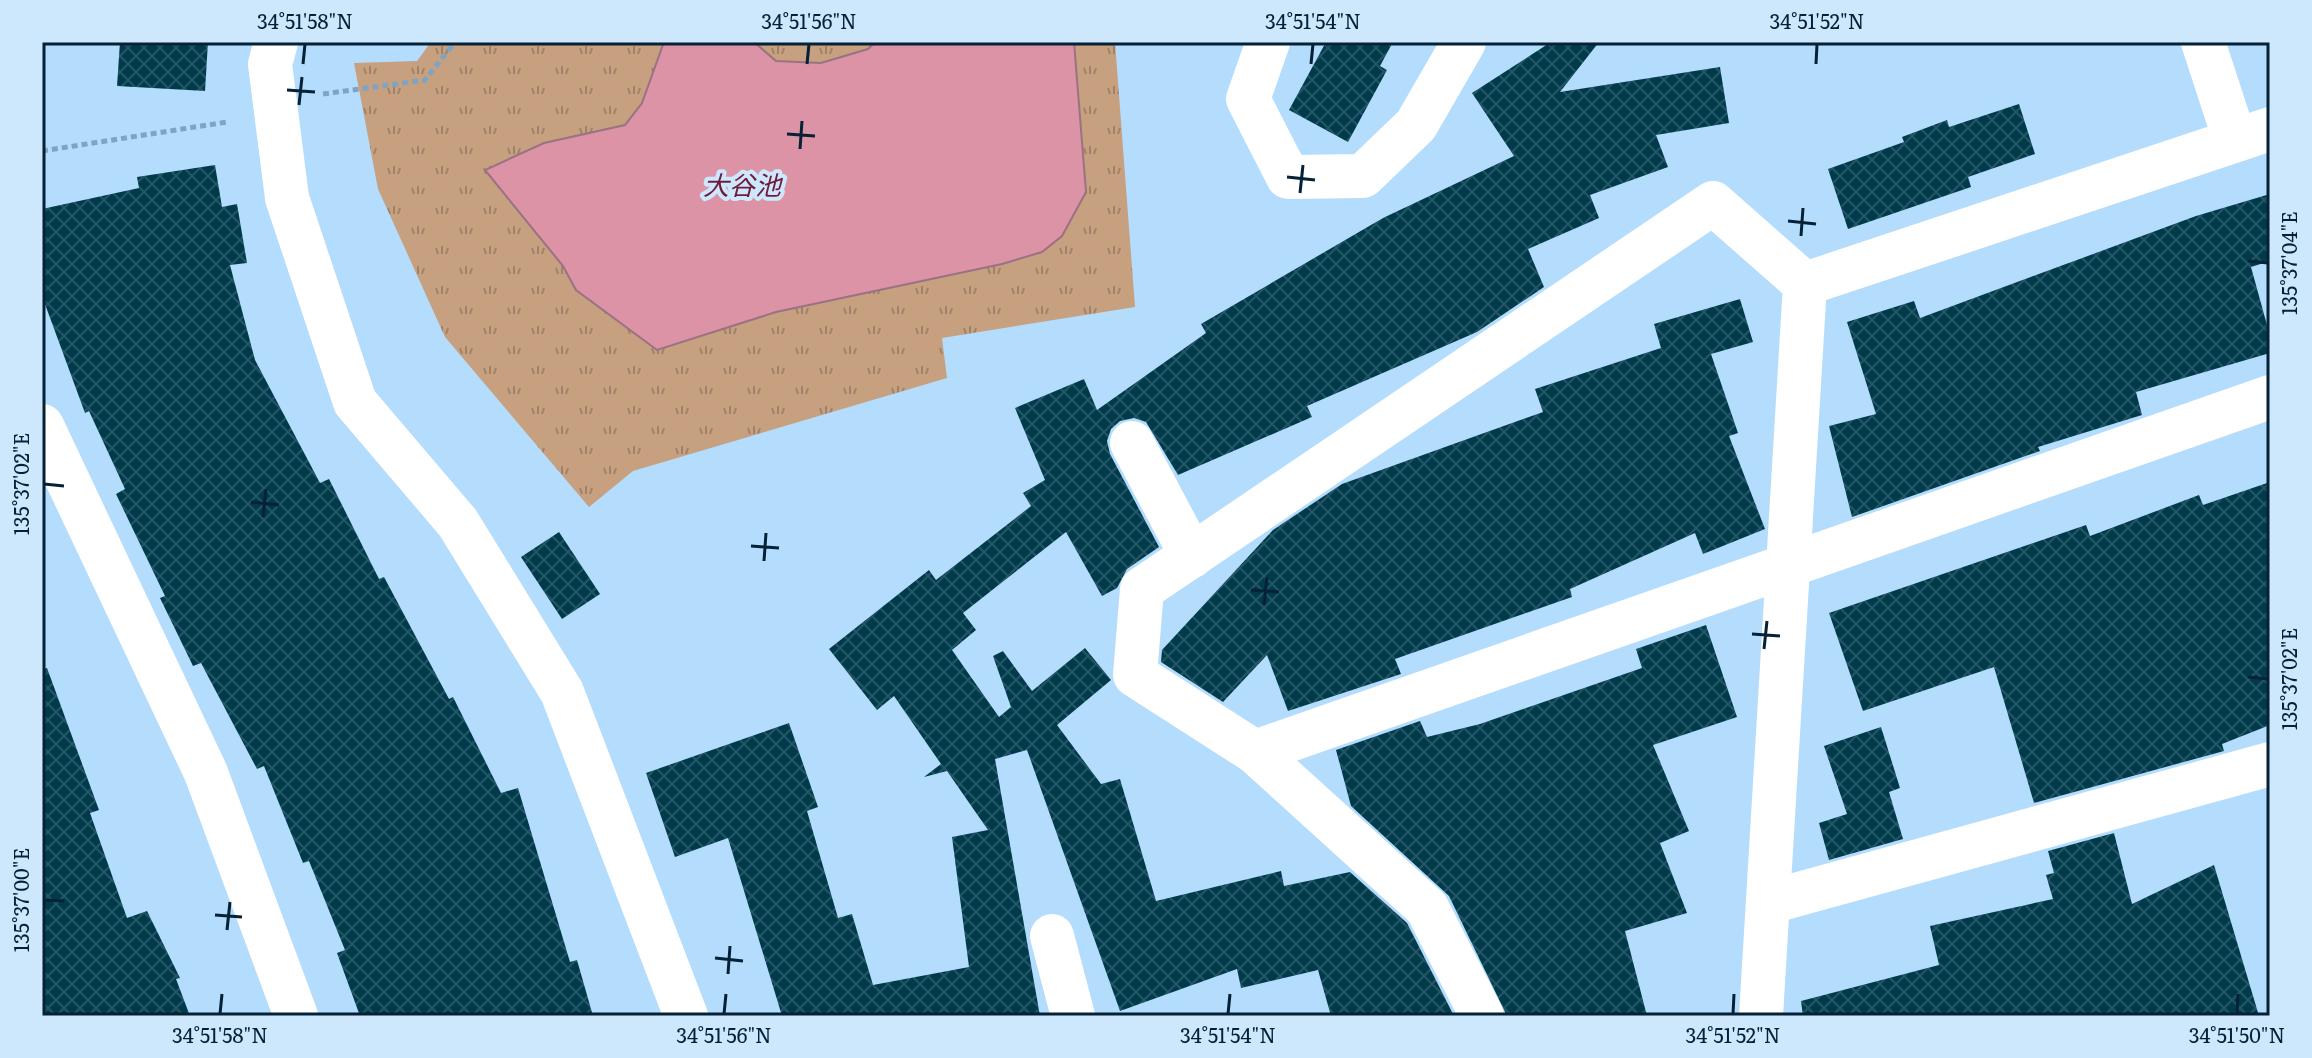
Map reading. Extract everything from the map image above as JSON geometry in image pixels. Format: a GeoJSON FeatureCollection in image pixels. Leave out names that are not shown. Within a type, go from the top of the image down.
{"type":"FeatureCollection","features":[{"type":"Feature","properties":{"kind":"street"},"geometry":{"type":"LineString","coordinates":[[276,42],[270,64],[287,198],[355,402],[458,523],[562,692],[686,1016]]}},
{"type":"Feature","properties":{"kind":"street"},"geometry":{"type":"LineString","coordinates":[[1268,42],[1248,99],[1288,177],[1363,176],[1416,125],[1464,42]]}},
{"type":"Feature","properties":{"kind":"street"},"geometry":{"type":"LineString","coordinates":[[1805,284],[2252,135],[2203,42]]}},
{"type":"Feature","properties":{"kind":"street"},"geometry":{"type":"LineString","coordinates":[[1482,1016],[1427,908],[1255,752],[1135,675],[1142,589],[1713,203],[1805,284]]}},
{"type":"Feature","properties":{"kind":"street"},"geometry":{"type":"LineString","coordinates":[[1761,1016],[1805,284]]}},
{"type":"Feature","properties":{"kind":"street"},"geometry":{"type":"LineString","coordinates":[[1255,752],[1788,563],[2270,397]]}},
{"type":"Feature","properties":{"kind":"street"},"geometry":{"type":"LineString","coordinates":[[42,426],[206,773],[296,1016]]}},
{"type":"Feature","properties":{"kind":"street"},"geometry":{"type":"LineString","coordinates":[[1132,443],[1192,556]]}},
{"type":"Feature","properties":{"kind":"street"},"geometry":{"type":"LineString","coordinates":[[1770,902],[2270,764]]}},
{"type":"Feature","properties":{"kind":"street"},"geometry":{"type":"LineString","coordinates":[[1052,936],[1073,1016]]}},
{"type":"Feature","properties":{"kind":"path"},"geometry":{"type":"LineString","coordinates":[[42,151],[425,80],[455,42]]}},
{"type":"Feature","properties":{"kind":"green space"},"geometry":{"type":"Polygon","coordinates":[[[431,42],[1115,42],[1135,307],[942,338],[947,378],[633,471],[589,507],[445,337],[378,189],[354,63],[417,61],[431,42]]]}},
{"type":"Feature","properties":{"kind":"water","name":"大谷池"},"geometry":{"type":"Polygon","coordinates":[[[664,42],[754,42],[776,61],[821,63],[868,49],[875,42],[1074,42],[1086,192],[1062,236],[1042,252],[1002,264],[776,312],[657,350],[576,290],[563,266],[485,170],[544,143],[625,125],[642,103],[664,42]]]}},
{"type":"Feature","properties":{"kind":"building"},"geometry":{"type":"Polygon","coordinates":[[[120,42],[208,42],[205,91],[117,86],[120,42]]]}},
{"type":"Feature","properties":{"kind":"building"},"geometry":{"type":"Polygon","coordinates":[[[1326,42],[1393,42],[1380,66],[1387,70],[1348,142],[1289,110],[1326,42]]]}},
{"type":"Feature","properties":{"kind":"building"},"geometry":{"type":"Polygon","coordinates":[[[1551,42],[1599,42],[1560,92],[1720,67],[1729,123],[1656,135],[1668,167],[1590,195],[1599,218],[1528,249],[1544,287],[1477,332],[1307,406],[1312,417],[1178,475],[1146,422],[1134,418],[1120,421],[1111,429],[1107,441],[1110,454],[1159,547],[1127,569],[1117,588],[1102,596],[1066,532],[963,613],[976,630],[952,650],[999,717],[1011,707],[993,656],[1003,651],[1032,691],[1085,648],[1111,680],[1057,725],[1101,784],[1120,779],[1156,901],[1281,871],[1284,886],[1350,872],[1407,923],[1454,1016],[1331,1016],[1318,970],[1241,988],[1237,969],[1120,1011],[1027,750],[995,759],[1040,1016],[782,1016],[728,838],[675,857],[646,773],[789,723],[818,807],[807,811],[838,918],[852,914],[873,985],[969,967],[952,837],[988,830],[947,771],[924,777],[941,764],[894,696],[877,710],[829,649],[929,570],[936,580],[1031,506],[1023,493],[1045,480],[1015,408],[1084,379],[1097,410],[1206,333],[1201,324],[1383,218],[1514,156],[1472,93],[1551,42]]]}},
{"type":"Feature","properties":{"kind":"building"},"geometry":{"type":"Polygon","coordinates":[[[2019,104],[2035,154],[1968,177],[1971,187],[1848,229],[1828,169],[1904,142],[1902,137],[1947,120],[1949,127],[2019,104]]]}},
{"type":"Feature","properties":{"kind":"building"},"geometry":{"type":"Polygon","coordinates":[[[215,165],[222,207],[237,204],[247,263],[230,265],[255,360],[320,483],[329,479],[379,579],[384,577],[449,699],[453,697],[501,793],[518,788],[570,962],[577,960],[593,1016],[360,1016],[337,953],[345,950],[309,861],[303,863],[264,766],[257,769],[201,663],[193,666],[160,598],[165,596],[116,494],[125,489],[89,411],[85,413],[42,296],[42,209],[139,188],[137,177],[215,165]]]}},
{"type":"Feature","properties":{"kind":"building"},"geometry":{"type":"Polygon","coordinates":[[[2270,194],[2270,261],[2251,267],[2270,336],[2270,353],[2136,392],[2142,415],[2038,447],[2040,451],[1852,517],[1829,426],[1876,414],[1847,322],[1914,301],[1920,318],[2196,216],[2270,194]]]}},
{"type":"Feature","properties":{"kind":"building"},"geometry":{"type":"Polygon","coordinates":[[[1740,299],[1753,342],[1711,354],[1738,433],[1729,436],[1765,529],[1703,554],[1695,533],[1570,589],[1572,597],[1395,659],[1401,674],[1288,711],[1267,655],[1223,702],[1161,662],[1162,650],[1273,530],[1342,484],[1543,412],[1535,389],[1661,348],[1654,324],[1740,299]]]}},
{"type":"Feature","properties":{"kind":"building"},"geometry":{"type":"Polygon","coordinates":[[[2270,482],[2270,725],[2222,744],[2224,751],[2034,803],[1994,667],[1863,711],[1829,613],[2086,525],[2090,536],[2199,495],[2203,505],[2270,482]]]}},
{"type":"Feature","properties":{"kind":"building"},"geometry":{"type":"Polygon","coordinates":[[[559,532],[600,594],[562,619],[521,557],[559,532]]]}},
{"type":"Feature","properties":{"kind":"building"},"geometry":{"type":"Polygon","coordinates":[[[1706,625],[1737,717],[1653,745],[1689,831],[1660,843],[1687,913],[1625,931],[1647,1016],[1507,1016],[1449,896],[1351,806],[1336,750],[1420,721],[1427,737],[1480,724],[1642,668],[1636,649],[1706,625]]]}},
{"type":"Feature","properties":{"kind":"building"},"geometry":{"type":"Polygon","coordinates":[[[47,668],[99,810],[90,813],[127,918],[147,911],[180,978],[176,979],[190,1016],[42,1016],[42,669],[47,668]]]}},
{"type":"Feature","properties":{"kind":"building"},"geometry":{"type":"Polygon","coordinates":[[[1881,727],[1900,788],[1889,792],[1903,839],[1829,860],[1819,823],[1847,814],[1824,746],[1881,727]]]}},
{"type":"Feature","properties":{"kind":"building"},"geometry":{"type":"Polygon","coordinates":[[[2114,833],[2132,904],[2214,865],[2259,1016],[1803,1016],[1801,1001],[1939,965],[1930,926],[2053,899],[2046,875],[2054,873],[2048,851],[2114,833]]]}}]}
